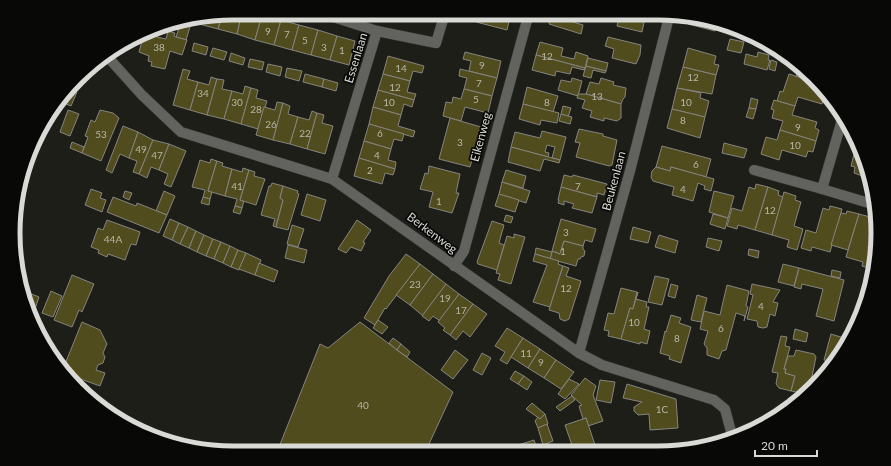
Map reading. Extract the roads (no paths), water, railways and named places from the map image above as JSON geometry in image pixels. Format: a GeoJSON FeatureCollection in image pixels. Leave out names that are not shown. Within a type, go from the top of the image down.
{"type":"FeatureCollection","features":[{"type":"Feature","properties":{"kind":"street"},"geometry":{"type":"LineString","coordinates":[[343,20],[377,31]]}},
{"type":"Feature","properties":{"kind":"street","name":"Essenlaan"},"geometry":{"type":"LineString","coordinates":[[332,179],[377,31],[436,43],[443,20]]}},
{"type":"Feature","properties":{"kind":"street","name":"Eikenweg"},"geometry":{"type":"LineString","coordinates":[[454,266],[464,251],[527,20]]}},
{"type":"Feature","properties":{"kind":"street","name":"Beukenlaan"},"geometry":{"type":"LineString","coordinates":[[579,353],[630,171],[668,20]]}},
{"type":"Feature","properties":{"kind":"street","name":"Berkenweg"},"geometry":{"type":"LineString","coordinates":[[110,59],[141,94],[181,132],[332,179],[579,353],[602,365],[714,400],[724,409],[731,433]]}},
{"type":"Feature","properties":{"kind":"street"},"geometry":{"type":"LineString","coordinates":[[822,189],[841,125]]}},
{"type":"Feature","properties":{"kind":"street"},"geometry":{"type":"LineString","coordinates":[[754,170],[869,203]]}}]}
